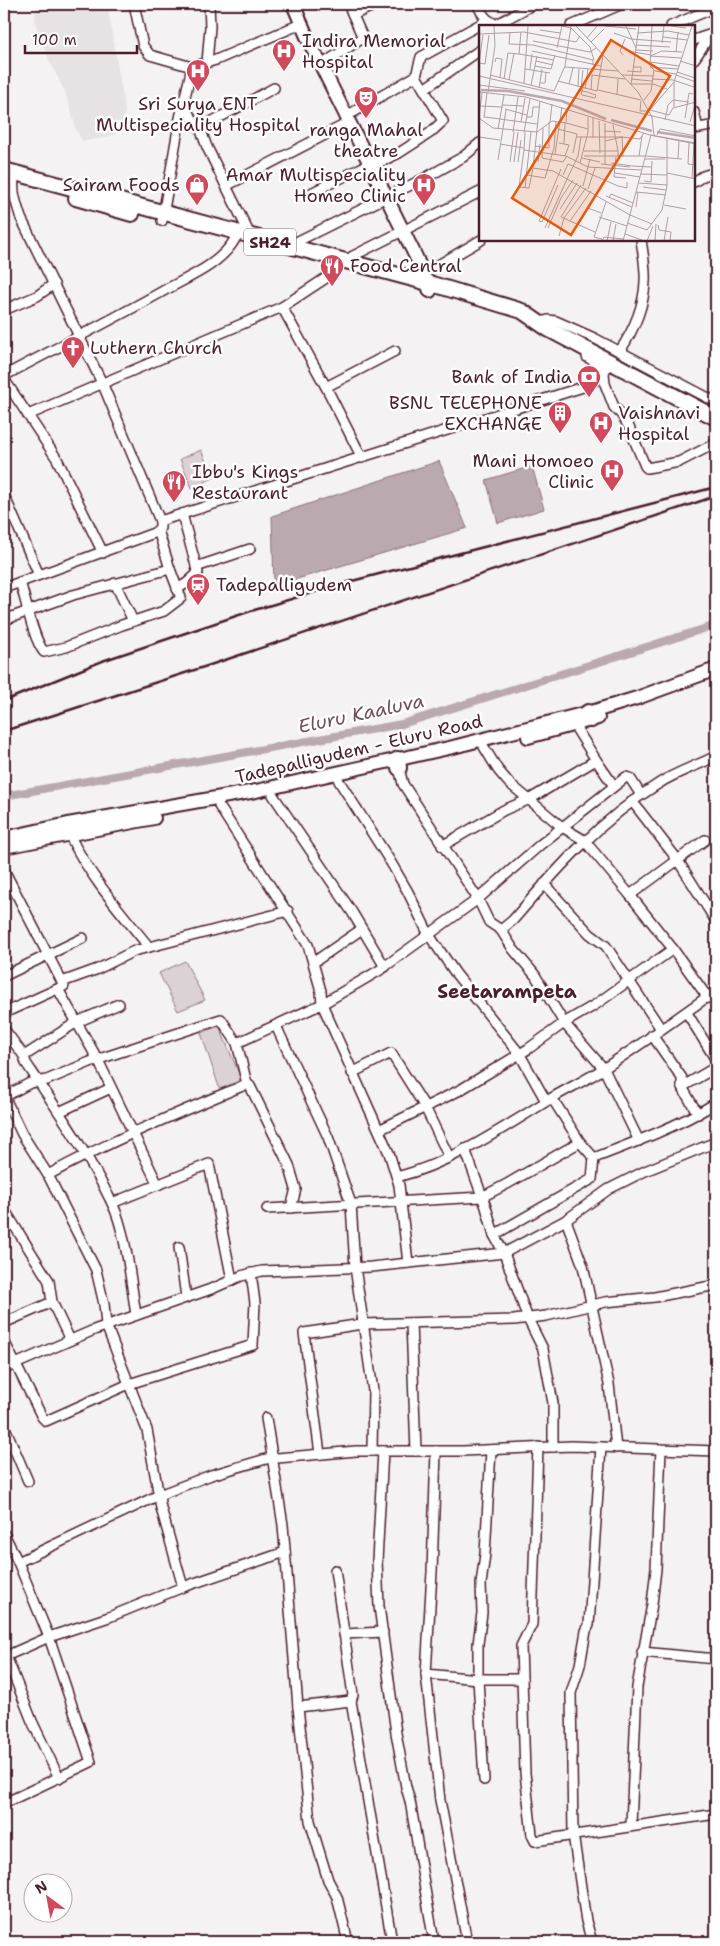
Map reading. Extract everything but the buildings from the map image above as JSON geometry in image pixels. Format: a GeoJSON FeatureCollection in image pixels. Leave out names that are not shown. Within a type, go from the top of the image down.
{"type":"FeatureCollection","features":[{"type":"Feature","properties":{"kind":"main road"},"geometry":{"type":"LineString","coordinates":[[293,4],[426,282]]}},
{"type":"Feature","properties":{"kind":"main road","name":"SH24"},"geometry":{"type":"LineString","coordinates":[[9,176],[163,217],[293,248],[342,264]]}},
{"type":"Feature","properties":{"kind":"main road","name":"SH24"},"geometry":{"type":"LineString","coordinates":[[163,217],[235,240],[426,282],[522,311],[540,324],[716,418]]}},
{"type":"Feature","properties":{"kind":"main road","name":"Tadepalligudem - Eluru Road"},"geometry":{"type":"LineString","coordinates":[[4,838],[68,824],[484,748],[574,725],[590,716],[716,670]]}},
{"type":"Feature","properties":{"kind":"main road","name":"Tadepalligudem - Eluru Road"},"geometry":{"type":"LineString","coordinates":[[4,847],[339,781],[398,764],[590,716],[640,706],[716,678]]}},
{"type":"Feature","properties":{"kind":"street"},"geometry":{"type":"LineString","coordinates":[[134,4],[143,46],[150,55],[192,66],[207,63],[302,23]]}},
{"type":"Feature","properties":{"kind":"street"},"geometry":{"type":"LineString","coordinates":[[207,63],[210,4]]}},
{"type":"Feature","properties":{"kind":"street"},"geometry":{"type":"LineString","coordinates":[[321,65],[363,38],[348,4]]}},
{"type":"Feature","properties":{"kind":"street"},"geometry":{"type":"LineString","coordinates":[[353,16],[377,4]]}},
{"type":"Feature","properties":{"kind":"street"},"geometry":{"type":"LineString","coordinates":[[477,4],[496,23],[534,4]]}},
{"type":"Feature","properties":{"kind":"street"},"geometry":{"type":"LineString","coordinates":[[572,25],[607,7],[622,4]]}},
{"type":"Feature","properties":{"kind":"street"},"geometry":{"type":"LineString","coordinates":[[673,25],[716,7]]}},
{"type":"Feature","properties":{"kind":"street"},"geometry":{"type":"LineString","coordinates":[[226,186],[347,120],[416,76],[421,56],[479,30]]}},
{"type":"Feature","properties":{"kind":"street"},"geometry":{"type":"LineString","coordinates":[[695,40],[714,33]]}},
{"type":"Feature","properties":{"kind":"street"},"geometry":{"type":"LineString","coordinates":[[695,58],[714,33]]}},
{"type":"Feature","properties":{"kind":"street"},"geometry":{"type":"LineString","coordinates":[[424,89],[479,51]]}},
{"type":"Feature","properties":{"kind":"street"},"geometry":{"type":"LineString","coordinates":[[163,217],[192,66]]}},
{"type":"Feature","properties":{"kind":"street"},"geometry":{"type":"LineString","coordinates":[[311,193],[369,164],[380,162],[399,153],[430,134],[443,121],[416,76]]}},
{"type":"Feature","properties":{"kind":"street"},"geometry":{"type":"LineString","coordinates":[[200,128],[274,88]]}},
{"type":"Feature","properties":{"kind":"street"},"geometry":{"type":"LineString","coordinates":[[183,107],[200,128],[207,147],[251,237]]}},
{"type":"Feature","properties":{"kind":"street"},"geometry":{"type":"LineString","coordinates":[[696,129],[716,126]]}},
{"type":"Feature","properties":{"kind":"street"},"geometry":{"type":"LineString","coordinates":[[293,248],[298,241],[463,157],[479,144]]}},
{"type":"Feature","properties":{"kind":"street"},"geometry":{"type":"LineString","coordinates":[[695,181],[703,176],[716,172]]}},
{"type":"Feature","properties":{"kind":"street"},"geometry":{"type":"LineString","coordinates":[[9,176],[21,218],[103,385],[159,526],[180,598],[166,610],[66,647],[44,652],[39,646],[20,582]]}},
{"type":"Feature","properties":{"kind":"street"},"geometry":{"type":"LineString","coordinates":[[28,415],[103,385],[282,307],[329,276],[353,256],[479,192]]}},
{"type":"Feature","properties":{"kind":"street"},"geometry":{"type":"LineString","coordinates":[[103,553],[57,459],[4,378],[107,323],[208,265],[230,248],[235,240]]}},
{"type":"Feature","properties":{"kind":"street"},"geometry":{"type":"LineString","coordinates":[[426,282],[480,241]]}},
{"type":"Feature","properties":{"kind":"street"},"geometry":{"type":"LineString","coordinates":[[620,351],[631,334],[645,282],[641,241]]}},
{"type":"Feature","properties":{"kind":"street"},"geometry":{"type":"LineString","coordinates":[[4,310],[37,296],[54,284]]}},
{"type":"Feature","properties":{"kind":"street"},"geometry":{"type":"LineString","coordinates":[[282,307],[362,458]]}},
{"type":"Feature","properties":{"kind":"street"},"geometry":{"type":"LineString","coordinates":[[716,402],[620,351],[556,321],[548,320],[540,324],[548,333],[605,370],[716,424]]}},
{"type":"Feature","properties":{"kind":"street"},"geometry":{"type":"LineString","coordinates":[[326,387],[395,351]]}},
{"type":"Feature","properties":{"kind":"street"},"geometry":{"type":"LineString","coordinates":[[605,370],[605,384],[614,407],[622,415],[629,427],[647,468],[680,462],[716,443]]}},
{"type":"Feature","properties":{"kind":"street"},"geometry":{"type":"LineString","coordinates":[[4,588],[154,534],[159,526],[182,514],[586,386],[605,370]]}},
{"type":"Feature","properties":{"kind":"street"},"geometry":{"type":"LineString","coordinates":[[4,495],[39,575]]}},
{"type":"Feature","properties":{"kind":"street"},"geometry":{"type":"LineString","coordinates":[[177,589],[188,584],[198,573],[182,514]]}},
{"type":"Feature","properties":{"kind":"street"},"geometry":{"type":"LineString","coordinates":[[196,567],[250,549]]}},
{"type":"Feature","properties":{"kind":"street"},"geometry":{"type":"LineString","coordinates":[[4,620],[74,595],[170,569]]}},
{"type":"Feature","properties":{"kind":"street"},"geometry":{"type":"LineString","coordinates":[[115,583],[133,621]]}},
{"type":"Feature","properties":{"kind":"street"},"geometry":{"type":"LineString","coordinates":[[574,725],[614,786]]}},
{"type":"Feature","properties":{"kind":"street"},"geometry":{"type":"LineString","coordinates":[[484,748],[509,783],[562,827],[584,840],[630,895],[708,998]]}},
{"type":"Feature","properties":{"kind":"street"},"geometry":{"type":"LineString","coordinates":[[501,930],[513,920],[584,840],[632,801],[677,772],[716,756]]}},
{"type":"Feature","properties":{"kind":"street"},"geometry":{"type":"LineString","coordinates":[[442,846],[504,810],[530,799],[596,760]]}},
{"type":"Feature","properties":{"kind":"street"},"geometry":{"type":"LineString","coordinates":[[398,764],[403,784],[478,899],[489,922],[501,930],[513,949],[535,975],[564,1023],[604,1069],[639,1141]]}},
{"type":"Feature","properties":{"kind":"street"},"geometry":{"type":"LineString","coordinates":[[237,1043],[322,1004],[385,967],[478,899],[562,827],[626,777],[630,778],[641,795]]}},
{"type":"Feature","properties":{"kind":"street"},"geometry":{"type":"LineString","coordinates":[[339,781],[390,860],[429,935],[456,974],[519,1053],[549,1100],[594,1158],[592,1179],[494,1235]]}},
{"type":"Feature","properties":{"kind":"street"},"geometry":{"type":"LineString","coordinates":[[273,795],[385,967]]}},
{"type":"Feature","properties":{"kind":"street"},"geometry":{"type":"LineString","coordinates":[[632,801],[677,859],[716,921]]}},
{"type":"Feature","properties":{"kind":"street"},"geometry":{"type":"LineString","coordinates":[[219,806],[308,945],[314,962],[322,1004],[379,1130],[397,1177],[408,1263]]}},
{"type":"Feature","properties":{"kind":"street"},"geometry":{"type":"LineString","coordinates":[[68,834],[79,856],[99,884],[149,947]]}},
{"type":"Feature","properties":{"kind":"street"},"geometry":{"type":"LineString","coordinates":[[630,895],[705,840]]}},
{"type":"Feature","properties":{"kind":"street"},"geometry":{"type":"LineString","coordinates":[[4,870],[48,955],[76,1022],[98,1060],[158,1185]]}},
{"type":"Feature","properties":{"kind":"street"},"geometry":{"type":"LineString","coordinates":[[544,884],[590,934],[606,946],[628,982],[661,1029]]}},
{"type":"Feature","properties":{"kind":"street"},"geometry":{"type":"LineString","coordinates":[[4,1012],[134,951],[288,911]]}},
{"type":"Feature","properties":{"kind":"street"},"geometry":{"type":"LineString","coordinates":[[314,962],[362,930]]}},
{"type":"Feature","properties":{"kind":"street"},"geometry":{"type":"LineString","coordinates":[[4,976],[82,938]]}},
{"type":"Feature","properties":{"kind":"street"},"geometry":{"type":"LineString","coordinates":[[379,1130],[460,1090],[595,1005],[673,950]]}},
{"type":"Feature","properties":{"kind":"street"},"geometry":{"type":"LineString","coordinates":[[397,1177],[412,1173],[449,1157],[507,1127],[549,1100],[604,1069],[716,992]]}},
{"type":"Feature","properties":{"kind":"street"},"geometry":{"type":"LineString","coordinates":[[24,1056],[76,1022],[119,1004]]}},
{"type":"Feature","properties":{"kind":"street"},"geometry":{"type":"LineString","coordinates":[[687,1013],[716,1060]]}},
{"type":"Feature","properties":{"kind":"street"},"geometry":{"type":"LineString","coordinates":[[183,1587],[159,1495],[147,1430],[106,1325],[104,1304],[96,1270],[48,1175],[22,1134],[4,1096],[30,1082],[47,1080],[90,1062],[221,1019],[237,1043],[247,1084],[250,1086],[288,1165],[296,1189],[291,1208]]}},
{"type":"Feature","properties":{"kind":"street"},"geometry":{"type":"LineString","coordinates":[[276,1026],[328,1137],[351,1204],[355,1267],[373,1392],[372,1451]]}},
{"type":"Feature","properties":{"kind":"street"},"geometry":{"type":"LineString","coordinates":[[4,1029],[24,1056],[26,1063],[59,1112],[112,1203],[122,1231],[136,1315]]}},
{"type":"Feature","properties":{"kind":"street"},"geometry":{"type":"LineString","coordinates":[[652,1035],[682,1078],[682,1087],[698,1114]]}},
{"type":"Feature","properties":{"kind":"street"},"geometry":{"type":"LineString","coordinates":[[352,1073],[391,1053],[425,1107],[449,1157]]}},
{"type":"Feature","properties":{"kind":"street"},"geometry":{"type":"LineString","coordinates":[[682,1087],[716,1067]]}},
{"type":"Feature","properties":{"kind":"street"},"geometry":{"type":"LineString","coordinates":[[48,1175],[85,1154],[247,1084]]}},
{"type":"Feature","properties":{"kind":"street"},"geometry":{"type":"LineString","coordinates":[[59,1112],[111,1088]]}},
{"type":"Feature","properties":{"kind":"street"},"geometry":{"type":"LineString","coordinates":[[594,1158],[639,1141],[698,1114],[716,1103]]}},
{"type":"Feature","properties":{"kind":"street"},"geometry":{"type":"LineString","coordinates":[[267,1209],[482,1196],[508,1184],[580,1142]]}},
{"type":"Feature","properties":{"kind":"street"},"geometry":{"type":"LineString","coordinates":[[4,1369],[106,1325],[251,1273],[408,1263],[504,1253],[566,1220],[609,1189],[645,1171],[716,1142]]}},
{"type":"Feature","properties":{"kind":"street"},"geometry":{"type":"LineString","coordinates":[[465,1149],[494,1235],[504,1253],[528,1318],[543,1349],[553,1403],[553,1447]]}},
{"type":"Feature","properties":{"kind":"street"},"geometry":{"type":"LineString","coordinates":[[112,1203],[209,1164],[232,1280]]}},
{"type":"Feature","properties":{"kind":"street"},"geometry":{"type":"LineString","coordinates":[[4,1209],[49,1281],[52,1302],[70,1340]]}},
{"type":"Feature","properties":{"kind":"street"},"geometry":{"type":"LineString","coordinates":[[566,1220],[583,1266],[609,1384],[616,1448]]}},
{"type":"Feature","properties":{"kind":"street"},"geometry":{"type":"LineString","coordinates":[[179,1247],[186,1297]]}},
{"type":"Feature","properties":{"kind":"street"},"geometry":{"type":"LineString","coordinates":[[4,1341],[42,1417],[46,1421],[129,1384],[253,1345],[255,1303],[251,1273]]}},
{"type":"Feature","properties":{"kind":"street"},"geometry":{"type":"LineString","coordinates":[[320,1454],[304,1333],[362,1324],[463,1322],[546,1316],[605,1302],[655,1296],[716,1285]]}},
{"type":"Feature","properties":{"kind":"street"},"geometry":{"type":"LineString","coordinates":[[4,1324],[52,1302]]}},
{"type":"Feature","properties":{"kind":"street"},"geometry":{"type":"LineString","coordinates":[[410,1323],[416,1451]]}},
{"type":"Feature","properties":{"kind":"street"},"geometry":{"type":"LineString","coordinates":[[266,1418],[283,1525],[298,1707],[310,1821],[328,1880],[337,1898],[348,1942]]}},
{"type":"Feature","properties":{"kind":"street"},"geometry":{"type":"LineString","coordinates":[[4,1425],[28,1480]]}},
{"type":"Feature","properties":{"kind":"street"},"geometry":{"type":"LineString","coordinates":[[538,1447],[532,1624],[521,1646],[525,1773],[532,1836],[535,1841],[573,1834],[601,1832],[632,1825],[716,1814]]}},
{"type":"Feature","properties":{"kind":"street"},"geometry":{"type":"LineString","coordinates":[[18,1562],[159,1495],[211,1475],[272,1458],[372,1451],[491,1450],[538,1447],[716,1451]]}},
{"type":"Feature","properties":{"kind":"street"},"geometry":{"type":"LineString","coordinates":[[592,1942],[586,1921],[573,1834],[571,1693],[580,1666],[586,1631],[589,1625],[601,1447]]}},
{"type":"Feature","properties":{"kind":"street"},"geometry":{"type":"LineString","coordinates":[[632,1825],[637,1688],[652,1604],[656,1569],[661,1449]]}},
{"type":"Feature","properties":{"kind":"street"},"geometry":{"type":"LineString","coordinates":[[484,1780],[478,1679],[478,1644],[482,1613],[482,1584],[491,1450]]}},
{"type":"Feature","properties":{"kind":"street"},"geometry":{"type":"LineString","coordinates":[[383,1451],[377,1562],[379,1606],[396,1733],[410,1801],[434,1942]]}},
{"type":"Feature","properties":{"kind":"street"},"geometry":{"type":"LineString","coordinates":[[436,1451],[426,1674],[440,1800],[467,1942]]}},
{"type":"Feature","properties":{"kind":"street"},"geometry":{"type":"LineString","coordinates":[[4,1534],[18,1562],[49,1636],[91,1762],[11,1800],[4,1801]]}},
{"type":"Feature","properties":{"kind":"street"},"geometry":{"type":"LineString","coordinates":[[59,1778],[32,1721],[5,1654],[49,1636],[108,1617],[183,1587],[285,1552]]}},
{"type":"Feature","properties":{"kind":"street"},"geometry":{"type":"LineString","coordinates":[[335,1570],[353,1695],[351,1701],[392,1942]]}},
{"type":"Feature","properties":{"kind":"street"},"geometry":{"type":"LineString","coordinates":[[344,1634],[383,1632]]}},
{"type":"Feature","properties":{"kind":"street"},"geometry":{"type":"LineString","coordinates":[[642,1652],[716,1659]]}},
{"type":"Feature","properties":{"kind":"street"},"geometry":{"type":"LineString","coordinates":[[426,1674],[478,1679],[522,1680]]}},
{"type":"Feature","properties":{"kind":"street"},"geometry":{"type":"LineString","coordinates":[[298,1707],[351,1701]]}},
{"type":"Feature","properties":{"kind":"shaded area"},"geometry":{"type":"Polygon","coordinates":[[[47,4],[107,4],[125,110],[122,130],[106,138],[82,141],[76,129],[66,94],[49,60],[35,22],[36,11],[47,4]]]}},
{"type":"Feature","properties":{"kind":"shaded area"},"geometry":{"type":"Polygon","coordinates":[[[201,450],[213,478],[192,488],[180,459],[201,450]]]}},
{"type":"Feature","properties":{"kind":"shaded area"},"geometry":{"type":"Polygon","coordinates":[[[439,461],[467,528],[274,586],[272,516],[439,461]]]}},
{"type":"Feature","properties":{"kind":"shaded area"},"geometry":{"type":"Polygon","coordinates":[[[532,466],[544,509],[498,523],[486,480],[532,466]]]}},
{"type":"Feature","properties":{"kind":"shaded area"},"geometry":{"type":"Polygon","coordinates":[[[185,961],[205,1000],[178,1011],[159,973],[185,961]]]}},
{"type":"Feature","properties":{"kind":"shaded area"},"geometry":{"type":"Polygon","coordinates":[[[219,1026],[242,1081],[220,1090],[201,1033],[219,1026]]]}},
{"type":"Feature","properties":{"kind":"waterway","name":"Eluru Kaaluva"},"geometry":{"type":"LineString","coordinates":[[4,796],[402,724],[716,625]]}},
{"type":"Feature","properties":{"kind":"railway"},"geometry":{"type":"LineString","coordinates":[[4,701],[105,660],[251,611],[352,581],[716,487]]}},
{"type":"Feature","properties":{"kind":"railway"},"geometry":{"type":"LineString","coordinates":[[4,731],[207,666],[716,496]]}},
{"type":"Feature","properties":{"kind":"place","name":"Indira Memorial Hospital"},"geometry":{"type":"Point","coordinates":[284,72]}},
{"type":"Feature","properties":{"kind":"place","name":"Sri Surya ENT Multispeciality Hospital"},"geometry":{"type":"Point","coordinates":[198,92]}},
{"type":"Feature","properties":{"kind":"place","name":"ranga Mahal theatre"},"geometry":{"type":"Point","coordinates":[366,119]}},
{"type":"Feature","properties":{"kind":"place","name":"Sairam Foods"},"geometry":{"type":"Point","coordinates":[197,206]}},
{"type":"Feature","properties":{"kind":"place","name":"Amar Multispeciality Homeo Clinic"},"geometry":{"type":"Point","coordinates":[424,206]}},
{"type":"Feature","properties":{"kind":"place","name":"Food Central"},"geometry":{"type":"Point","coordinates":[332,287]}},
{"type":"Feature","properties":{"kind":"place","name":"Luthern Church"},"geometry":{"type":"Point","coordinates":[73,369]}},
{"type":"Feature","properties":{"kind":"place","name":"Bank of India"},"geometry":{"type":"Point","coordinates":[589,398]}},
{"type":"Feature","properties":{"kind":"place","name":"BSNL TELEPHONE EXCHANGE"},"geometry":{"type":"Point","coordinates":[560,434]}},
{"type":"Feature","properties":{"kind":"place","name":"Vaishnavi Hospital"},"geometry":{"type":"Point","coordinates":[601,444]}},
{"type":"Feature","properties":{"kind":"place","name":"Mani Homoeo Clinic"},"geometry":{"type":"Point","coordinates":[612,492]}},
{"type":"Feature","properties":{"kind":"place","name":"Ibbu's Kings Restaurant"},"geometry":{"type":"Point","coordinates":[174,503]}},
{"type":"Feature","properties":{"kind":"place","name":"Tadepalligudem"},"geometry":{"type":"Point","coordinates":[198,606]}},
{"type":"Feature","properties":{"kind":"district","name":"Seetarampeta"},"geometry":{"type":"Point","coordinates":[507,991]}}]}
